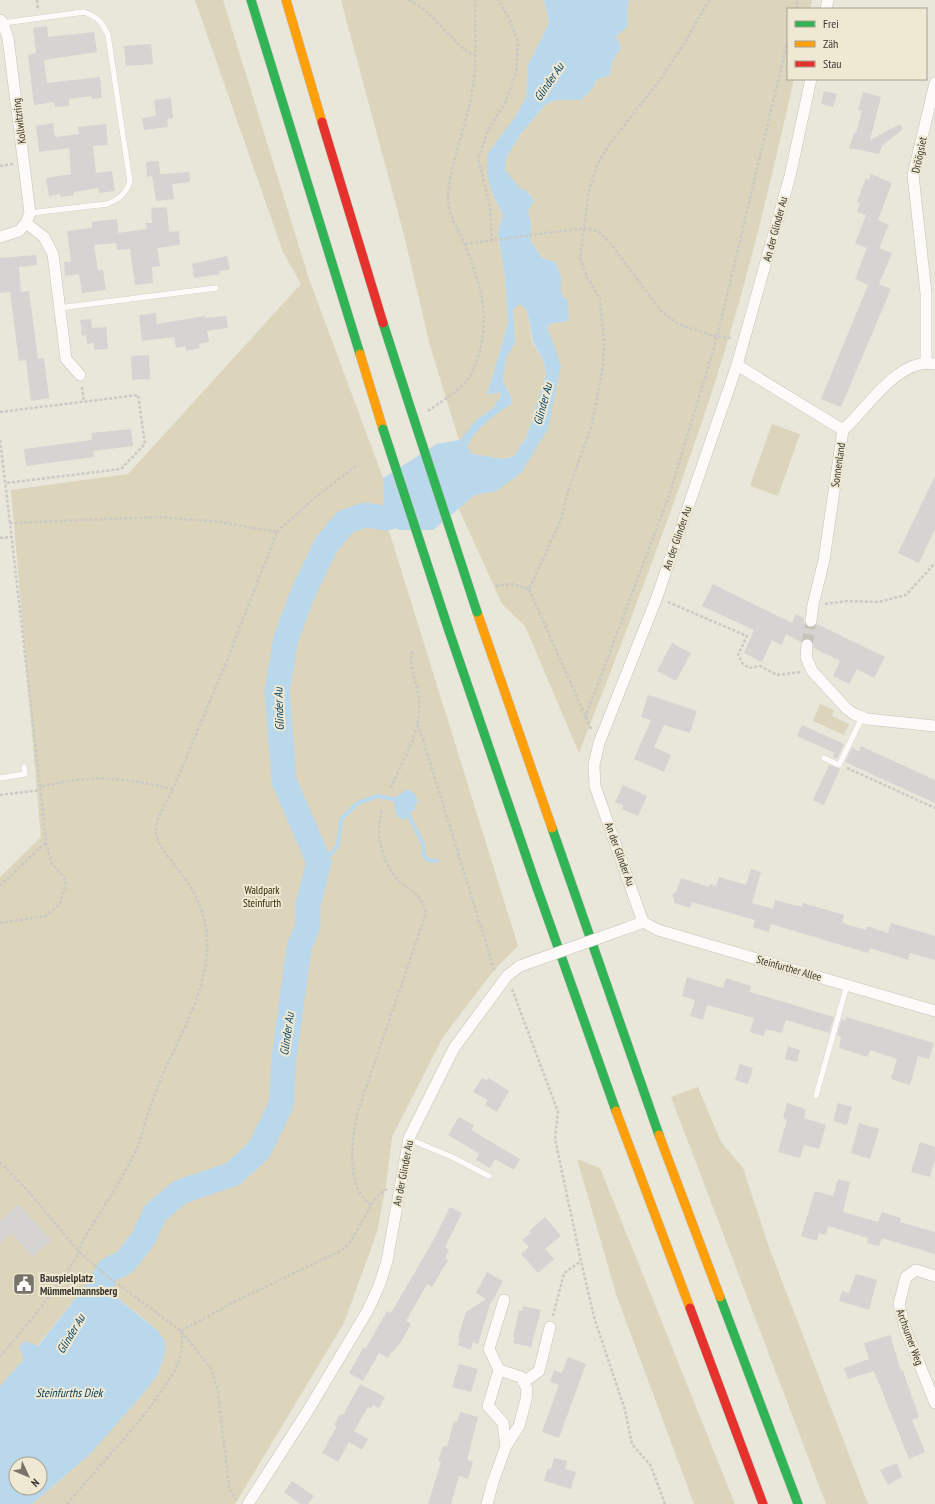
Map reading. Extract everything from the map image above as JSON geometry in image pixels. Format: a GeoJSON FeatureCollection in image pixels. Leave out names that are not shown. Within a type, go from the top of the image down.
{"type":"FeatureCollection","features":[{"type":"Feature","properties":{"kind":"highway"},"geometry":{"type":"LineString","coordinates":[[251,0],[383,429],[448,628],[536,885],[616,1110],[763,1504]]}},
{"type":"Feature","properties":{"kind":"highway"},"geometry":{"type":"LineString","coordinates":[[286,0],[368,273],[477,612],[644,1094],[798,1504]]}},
{"type":"Feature","properties":{"kind":"street","name":"Kollwitzring"},"geometry":{"type":"LineString","coordinates":[[1,21],[8,38],[30,213],[26,223]]}},
{"type":"Feature","properties":{"kind":"street","name":"An der Glinder Au"},"geometry":{"type":"LineString","coordinates":[[248,1504],[309,1409],[368,1310],[379,1286],[387,1260],[409,1139],[454,1048],[507,976],[520,966],[643,922],[595,786],[594,765],[599,743],[657,596],[746,340],[790,176],[811,80]]}},
{"type":"Feature","properties":{"kind":"street","name":"Dröögsiet"},"geometry":{"type":"LineString","coordinates":[[930,363],[926,293],[913,175],[935,83]]}},
{"type":"Feature","properties":{"kind":"street"},"geometry":{"type":"LineString","coordinates":[[0,237],[19,231],[26,223],[44,237],[53,254],[66,359],[80,375]]}},
{"type":"Feature","properties":{"kind":"street"},"geometry":{"type":"LineString","coordinates":[[843,430],[894,377],[907,369],[930,363]]}},
{"type":"Feature","properties":{"kind":"street","name":"Sonnenland"},"geometry":{"type":"LineString","coordinates":[[738,365],[843,430],[824,560],[813,605],[811,621]]}},
{"type":"Feature","properties":{"kind":"street"},"geometry":{"type":"LineString","coordinates":[[807,645],[806,657],[812,671],[847,709],[862,718],[935,726]]}},
{"type":"Feature","properties":{"kind":"street","name":"Steinfurther Allee"},"geometry":{"type":"LineString","coordinates":[[643,922],[658,930],[935,1011]]}},
{"type":"Feature","properties":{"kind":"street","name":"Archsumer Weg"},"geometry":{"type":"LineString","coordinates":[[935,1276],[916,1270],[906,1277],[898,1304],[905,1328],[935,1403]]}},
{"type":"Feature","properties":{"kind":"street"},"geometry":{"type":"LineString","coordinates":[[504,1300],[490,1349],[499,1370],[488,1406],[503,1423],[506,1446]]}},
{"type":"Feature","properties":{"kind":"street"},"geometry":{"type":"LineString","coordinates":[[525,1381],[539,1371],[550,1328]]}},
{"type":"Feature","properties":{"kind":"street"},"geometry":{"type":"LineString","coordinates":[[487,1504],[506,1446],[519,1426],[526,1400],[527,1389],[525,1381],[521,1377],[499,1370]]}},
{"type":"Feature","properties":{"kind":"lane"},"geometry":{"type":"LineString","coordinates":[[1,21],[84,12],[96,16],[103,22],[108,34],[130,182],[125,193],[117,200],[107,204],[30,213]]}},
{"type":"Feature","properties":{"kind":"lane"},"geometry":{"type":"LineString","coordinates":[[59,308],[216,288]]}},
{"type":"Feature","properties":{"kind":"lane"},"geometry":{"type":"LineString","coordinates":[[824,758],[840,766],[862,718]]}},
{"type":"Feature","properties":{"kind":"lane"},"geometry":{"type":"LineString","coordinates":[[0,778],[25,774],[24,766]]}},
{"type":"Feature","properties":{"kind":"lane"},"geometry":{"type":"LineString","coordinates":[[816,1096],[846,985]]}},
{"type":"Feature","properties":{"kind":"lane"},"geometry":{"type":"LineString","coordinates":[[409,1139],[452,1157],[490,1176]]}},
{"type":"Feature","properties":{"kind":"path"},"geometry":{"type":"LineString","coordinates":[[409,0],[425,10],[461,47],[476,56]]}},
{"type":"Feature","properties":{"kind":"path"},"geometry":{"type":"LineString","coordinates":[[428,411],[445,399],[469,378],[483,342],[485,318],[482,294],[465,244],[448,208],[448,193],[455,158],[471,96],[476,56],[475,0]]}},
{"type":"Feature","properties":{"kind":"path"},"geometry":{"type":"LineString","coordinates":[[492,241],[490,205],[478,159],[488,130],[505,103],[516,73],[518,42],[509,18],[498,0]]}},
{"type":"Feature","properties":{"kind":"path"},"geometry":{"type":"LineString","coordinates":[[599,743],[585,718],[529,589],[561,520],[568,491],[592,426],[603,366],[604,341],[600,299],[587,276],[580,258],[589,191],[597,165],[609,145],[660,80],[686,41],[709,0]]}},
{"type":"Feature","properties":{"kind":"path"},"geometry":{"type":"LineString","coordinates":[[585,718],[670,493],[717,337],[787,43]]}},
{"type":"Feature","properties":{"kind":"path"},"geometry":{"type":"LineString","coordinates":[[465,244],[584,228],[598,231],[612,245],[660,310],[678,324],[717,337],[746,340]]}},
{"type":"Feature","properties":{"kind":"path"},"geometry":{"type":"LineString","coordinates":[[80,375],[84,402]]}},
{"type":"Feature","properties":{"kind":"path"},"geometry":{"type":"LineString","coordinates":[[0,412],[138,395],[145,444],[121,469],[6,483]]}},
{"type":"Feature","properties":{"kind":"path"},"geometry":{"type":"LineString","coordinates":[[0,440],[46,842],[51,862],[64,878],[66,884],[60,904],[46,916],[0,923]]}},
{"type":"Feature","properties":{"kind":"path"},"geometry":{"type":"LineString","coordinates":[[0,1357],[56,1286],[79,1252],[83,1240],[118,1183],[137,1147],[148,1112],[191,1012],[204,971],[207,937],[201,910],[196,897],[161,845],[156,834],[157,824],[226,663],[278,532],[311,500],[357,465]]}},
{"type":"Feature","properties":{"kind":"path"},"geometry":{"type":"LineString","coordinates":[[10,523],[158,517],[220,522],[278,532]]}},
{"type":"Feature","properties":{"kind":"path"},"geometry":{"type":"LineString","coordinates":[[0,538],[11,537]]}},
{"type":"Feature","properties":{"kind":"path"},"geometry":{"type":"LineString","coordinates":[[813,605],[847,601],[879,602],[906,595],[935,563]]}},
{"type":"Feature","properties":{"kind":"path"},"geometry":{"type":"LineString","coordinates":[[496,586],[512,584],[529,589]]}},
{"type":"Feature","properties":{"kind":"path"},"geometry":{"type":"LineString","coordinates":[[657,596],[747,636],[738,655],[743,664],[749,668],[760,666],[777,675],[812,671]]}},
{"type":"Feature","properties":{"kind":"path"},"geometry":{"type":"LineString","coordinates":[[413,650],[410,660],[419,701],[418,724],[499,986]]}},
{"type":"Feature","properties":{"kind":"path"},"geometry":{"type":"LineString","coordinates":[[391,788],[418,724]]}},
{"type":"Feature","properties":{"kind":"path"},"geometry":{"type":"LineString","coordinates":[[844,767],[935,808]]}},
{"type":"Feature","properties":{"kind":"path"},"geometry":{"type":"LineString","coordinates":[[0,795],[40,788],[74,779],[110,777],[173,789]]}},
{"type":"Feature","properties":{"kind":"path"},"geometry":{"type":"LineString","coordinates":[[371,1205],[362,1199],[355,1177],[354,1135],[357,1114],[426,913],[423,901],[413,890],[400,882],[386,863],[378,832],[382,809]]}},
{"type":"Feature","properties":{"kind":"path"},"geometry":{"type":"LineString","coordinates":[[0,886],[46,842]]}},
{"type":"Feature","properties":{"kind":"path"},"geometry":{"type":"LineString","coordinates":[[507,976],[558,1112],[555,1139],[581,1261],[594,1317],[625,1410],[632,1444],[651,1466],[665,1504]]}},
{"type":"Feature","properties":{"kind":"path"},"geometry":{"type":"LineString","coordinates":[[0,1162],[28,1191],[79,1252],[181,1331],[211,1369],[218,1391],[229,1488],[239,1504]]}},
{"type":"Feature","properties":{"kind":"path"},"geometry":{"type":"LineString","coordinates":[[181,1331],[232,1303],[342,1250],[349,1244],[376,1197],[387,1189],[400,1184]]}},
{"type":"Feature","properties":{"kind":"path"},"geometry":{"type":"LineString","coordinates":[[550,1328],[564,1273],[581,1261]]}},
{"type":"Feature","properties":{"kind":"path"},"geometry":{"type":"LineString","coordinates":[[67,1504],[133,1429],[166,1384],[176,1368],[181,1354],[183,1343],[181,1331]]}},
{"type":"Feature","properties":{"kind":"green space","name":"Waldpark Steinfurth"},"geometry":{"type":"Polygon","coordinates":[[[195,0],[223,0],[309,279],[383,478],[385,518],[518,946],[494,970],[443,1037],[392,1137],[386,1185],[377,1232],[344,1323],[235,1504],[32,1504],[41,1496],[48,1496],[48,1490],[89,1455],[158,1374],[165,1353],[165,1341],[148,1322],[110,1292],[113,1287],[99,1278],[85,1286],[37,1346],[0,1386],[0,877],[41,837],[11,490],[128,474],[301,284],[283,252],[195,0]]]}},
{"type":"Feature","properties":{"kind":"green space"},"geometry":{"type":"Polygon","coordinates":[[[341,0],[544,0],[549,23],[528,65],[526,97],[515,117],[492,193],[503,215],[498,233],[505,276],[508,323],[487,395],[500,392],[501,396],[492,409],[476,420],[467,446],[470,439],[480,427],[511,403],[512,399],[503,381],[506,358],[515,343],[513,309],[520,304],[527,310],[532,342],[544,362],[546,375],[527,436],[514,456],[503,459],[472,454],[459,440],[430,346],[404,235],[341,0]]]}},
{"type":"Feature","properties":{"kind":"green space"},"geometry":{"type":"Polygon","coordinates":[[[629,0],[812,0],[810,8],[787,8],[787,80],[794,80],[758,232],[738,307],[715,382],[667,522],[579,753],[525,626],[502,604],[458,507],[475,495],[496,491],[541,441],[553,342],[547,328],[551,323],[569,321],[561,294],[561,275],[555,262],[542,258],[530,240],[531,225],[528,210],[531,195],[521,189],[504,170],[506,158],[520,135],[546,104],[557,100],[581,100],[593,88],[596,80],[610,75],[612,62],[621,48],[616,36],[628,26],[627,11],[629,0]]]}},
{"type":"Feature","properties":{"kind":"green space"},"geometry":{"type":"Polygon","coordinates":[[[772,424],[800,434],[778,496],[750,486],[772,424]]]}},
{"type":"Feature","properties":{"kind":"green space"},"geometry":{"type":"Polygon","coordinates":[[[820,704],[834,710],[832,716],[849,724],[844,735],[813,721],[820,704]]]}},
{"type":"Feature","properties":{"kind":"green space"},"geometry":{"type":"Polygon","coordinates":[[[698,1087],[721,1142],[743,1168],[770,1250],[868,1504],[826,1504],[671,1097],[698,1087]]]}},
{"type":"Feature","properties":{"kind":"green space"},"geometry":{"type":"Polygon","coordinates":[[[577,1159],[600,1168],[735,1504],[694,1504],[617,1297],[577,1159]]]}},
{"type":"Feature","properties":{"kind":"water"},"geometry":{"type":"Polygon","coordinates":[[[544,0],[629,0],[627,11],[628,26],[616,36],[621,48],[612,62],[610,75],[596,80],[593,88],[581,100],[557,100],[546,104],[520,135],[506,158],[505,170],[521,189],[527,191],[534,201],[528,210],[531,225],[530,240],[542,258],[555,262],[561,275],[561,294],[568,301],[569,321],[551,323],[547,328],[561,366],[548,429],[521,473],[496,491],[475,495],[433,530],[400,530],[387,525],[385,518],[383,478],[437,444],[460,440],[476,420],[492,409],[501,396],[500,392],[487,395],[508,323],[505,276],[498,233],[503,215],[492,193],[487,173],[488,153],[515,117],[526,97],[528,65],[549,23],[544,0]],[[520,304],[513,309],[515,343],[506,358],[503,381],[512,399],[511,404],[480,428],[475,434],[467,447],[472,454],[503,459],[514,456],[527,436],[546,375],[544,362],[533,342],[527,310],[520,304]]]}},
{"type":"Feature","properties":{"kind":"water"},"geometry":{"type":"Polygon","coordinates":[[[407,789],[414,793],[418,801],[414,810],[403,820],[397,816],[393,799],[407,789]]]}},
{"type":"Feature","properties":{"kind":"water","name":"Steinfurths Diek"},"geometry":{"type":"Polygon","coordinates":[[[101,1276],[113,1287],[110,1292],[157,1330],[165,1341],[165,1353],[158,1374],[143,1394],[89,1455],[48,1490],[48,1456],[8,1456],[8,1496],[41,1496],[32,1504],[0,1504],[0,1386],[24,1359],[19,1347],[25,1341],[38,1346],[85,1286],[101,1276]]]}},
{"type":"Feature","properties":{"kind":"building"},"geometry":{"type":"Polygon","coordinates":[[[47,26],[48,37],[94,32],[97,52],[44,60],[47,83],[100,77],[102,98],[92,99],[91,96],[69,99],[69,106],[55,107],[54,102],[34,105],[28,55],[36,53],[33,28],[47,26]]]}},
{"type":"Feature","properties":{"kind":"building"},"geometry":{"type":"Polygon","coordinates":[[[151,44],[153,64],[126,66],[124,46],[151,44]]]}},
{"type":"Feature","properties":{"kind":"building"},"geometry":{"type":"Polygon","coordinates":[[[824,91],[837,94],[833,107],[821,104],[824,91]]]}},
{"type":"Feature","properties":{"kind":"building"},"geometry":{"type":"Polygon","coordinates":[[[863,92],[881,97],[870,140],[900,124],[903,129],[882,146],[879,154],[849,148],[854,133],[856,133],[862,111],[858,110],[863,92]]]}},
{"type":"Feature","properties":{"kind":"building"},"geometry":{"type":"Polygon","coordinates":[[[171,98],[173,118],[167,119],[168,127],[144,130],[142,118],[156,116],[154,100],[171,98]]]}},
{"type":"Feature","properties":{"kind":"building"},"geometry":{"type":"Polygon","coordinates":[[[53,123],[55,137],[79,134],[78,127],[106,124],[108,145],[93,146],[96,173],[112,171],[115,191],[99,193],[98,188],[74,192],[74,195],[61,197],[60,194],[49,196],[46,178],[71,174],[69,148],[39,152],[36,126],[53,123]]]}},
{"type":"Feature","properties":{"kind":"building"},"geometry":{"type":"Polygon","coordinates":[[[159,161],[160,174],[189,172],[190,182],[172,184],[174,199],[156,201],[152,176],[147,177],[146,162],[159,161]]]}},
{"type":"Feature","properties":{"kind":"building"},"geometry":{"type":"Polygon","coordinates":[[[871,174],[892,183],[878,220],[889,225],[879,248],[892,253],[879,284],[891,289],[841,407],[821,399],[868,285],[855,279],[867,248],[855,243],[866,215],[857,212],[860,203],[857,202],[866,178],[869,180],[871,174]]]}},
{"type":"Feature","properties":{"kind":"building"},"geometry":{"type":"Polygon","coordinates":[[[167,207],[169,232],[179,231],[180,245],[157,248],[160,266],[152,267],[153,283],[135,285],[130,249],[117,250],[116,243],[94,245],[98,270],[103,270],[106,290],[82,293],[79,274],[65,276],[64,262],[71,262],[67,231],[92,228],[92,222],[117,219],[118,233],[147,229],[146,223],[152,223],[151,208],[167,207]]]}},
{"type":"Feature","properties":{"kind":"building"},"geometry":{"type":"Polygon","coordinates":[[[36,255],[37,265],[19,267],[21,292],[29,291],[38,359],[44,358],[49,398],[31,401],[26,360],[19,361],[10,292],[0,293],[0,258],[36,255]]]}},
{"type":"Feature","properties":{"kind":"building"},"geometry":{"type":"Polygon","coordinates":[[[227,256],[230,270],[219,271],[220,274],[194,278],[192,264],[227,256]]]}},
{"type":"Feature","properties":{"kind":"building"},"geometry":{"type":"Polygon","coordinates":[[[156,313],[157,324],[205,316],[205,318],[226,316],[228,328],[207,331],[209,342],[199,344],[200,348],[186,351],[185,346],[176,348],[174,337],[142,341],[139,315],[156,313]]]}},
{"type":"Feature","properties":{"kind":"building"},"geometry":{"type":"Polygon","coordinates":[[[91,319],[92,328],[106,327],[108,349],[94,350],[94,343],[87,344],[86,335],[82,336],[80,320],[91,319]]]}},
{"type":"Feature","properties":{"kind":"building"},"geometry":{"type":"Polygon","coordinates":[[[149,355],[150,379],[132,380],[131,356],[149,355]]]}},
{"type":"Feature","properties":{"kind":"building"},"geometry":{"type":"Polygon","coordinates":[[[131,429],[133,446],[93,451],[94,457],[26,466],[24,449],[92,440],[91,433],[131,429]]]}},
{"type":"Feature","properties":{"kind":"building"},"geometry":{"type":"Polygon","coordinates":[[[935,476],[935,529],[919,563],[898,553],[935,476]]]}},
{"type":"Feature","properties":{"kind":"building"},"geometry":{"type":"Polygon","coordinates":[[[713,584],[792,623],[796,614],[804,618],[804,623],[807,627],[813,628],[817,624],[885,657],[874,678],[857,669],[849,684],[833,676],[840,661],[814,648],[813,642],[808,638],[801,642],[786,634],[781,645],[772,640],[762,662],[744,653],[754,630],[702,606],[713,584]]]}},
{"type":"Feature","properties":{"kind":"building"},"geometry":{"type":"Polygon","coordinates":[[[672,643],[691,653],[676,681],[657,671],[672,643]]]}},
{"type":"Feature","properties":{"kind":"building"},"geometry":{"type":"Polygon","coordinates":[[[648,695],[697,711],[690,733],[664,725],[654,747],[671,755],[664,772],[634,759],[651,720],[641,717],[648,695]]]}},
{"type":"Feature","properties":{"kind":"building"},"geometry":{"type":"Polygon","coordinates":[[[802,725],[844,744],[837,759],[833,757],[835,753],[797,736],[802,725]]]}},
{"type":"Feature","properties":{"kind":"building"},"geometry":{"type":"Polygon","coordinates":[[[861,746],[935,780],[935,803],[845,762],[852,748],[859,751],[861,746]]]}},
{"type":"Feature","properties":{"kind":"building"},"geometry":{"type":"Polygon","coordinates":[[[829,765],[840,769],[824,805],[813,800],[829,765]]]}},
{"type":"Feature","properties":{"kind":"building"},"geometry":{"type":"Polygon","coordinates":[[[623,785],[647,796],[638,816],[622,809],[623,805],[615,802],[623,785]]]}},
{"type":"Feature","properties":{"kind":"building"},"geometry":{"type":"Polygon","coordinates":[[[751,869],[761,872],[752,903],[773,909],[775,900],[802,907],[803,903],[844,915],[842,923],[866,930],[867,926],[888,933],[891,923],[935,936],[935,960],[910,953],[908,960],[870,948],[868,953],[771,924],[769,932],[753,927],[755,920],[692,902],[690,908],[674,903],[672,895],[676,892],[681,878],[709,887],[710,884],[716,886],[719,877],[746,885],[751,869]]]}},
{"type":"Feature","properties":{"kind":"building"},"geometry":{"type":"Polygon","coordinates":[[[687,977],[723,988],[726,978],[751,986],[750,992],[834,1017],[829,1033],[786,1020],[782,1033],[766,1029],[764,1036],[750,1032],[754,1018],[707,1005],[703,1020],[690,1016],[695,1000],[682,996],[687,977]]]}},
{"type":"Feature","properties":{"kind":"building"},"geometry":{"type":"Polygon","coordinates":[[[846,1017],[934,1043],[929,1059],[918,1056],[910,1085],[891,1079],[897,1059],[870,1050],[868,1057],[839,1048],[841,1036],[837,1035],[842,1019],[845,1021],[846,1017]]]}},
{"type":"Feature","properties":{"kind":"building"},"geometry":{"type":"Polygon","coordinates":[[[788,1046],[800,1050],[797,1062],[785,1059],[788,1046]]]}},
{"type":"Feature","properties":{"kind":"building"},"geometry":{"type":"Polygon","coordinates":[[[740,1064],[753,1068],[748,1084],[735,1080],[740,1064]]]}},
{"type":"Feature","properties":{"kind":"building"},"geometry":{"type":"Polygon","coordinates":[[[482,1078],[487,1080],[489,1078],[509,1091],[497,1112],[485,1105],[488,1100],[473,1092],[482,1078]]]}},
{"type":"Feature","properties":{"kind":"building"},"geometry":{"type":"Polygon","coordinates":[[[787,1103],[806,1109],[804,1118],[826,1125],[819,1149],[804,1145],[800,1158],[778,1152],[787,1120],[783,1118],[787,1103]]]}},
{"type":"Feature","properties":{"kind":"building"},"geometry":{"type":"Polygon","coordinates":[[[838,1103],[852,1107],[847,1125],[833,1121],[838,1103]]]}},
{"type":"Feature","properties":{"kind":"building"},"geometry":{"type":"Polygon","coordinates":[[[459,1117],[474,1125],[471,1130],[520,1159],[514,1170],[495,1159],[490,1168],[476,1160],[479,1154],[448,1135],[459,1117]]]}},
{"type":"Feature","properties":{"kind":"building"},"geometry":{"type":"Polygon","coordinates":[[[859,1123],[879,1129],[870,1159],[851,1153],[859,1123]]]}},
{"type":"Feature","properties":{"kind":"building"},"geometry":{"type":"Polygon","coordinates":[[[920,1142],[935,1147],[935,1160],[930,1177],[911,1172],[920,1142]]]}},
{"type":"Feature","properties":{"kind":"building"},"geometry":{"type":"Polygon","coordinates":[[[838,1179],[850,1182],[843,1212],[878,1222],[882,1212],[901,1218],[900,1222],[935,1232],[935,1254],[882,1238],[879,1246],[867,1243],[868,1238],[828,1226],[826,1235],[819,1233],[817,1241],[801,1236],[815,1191],[833,1196],[838,1179]]]}},
{"type":"Feature","properties":{"kind":"building"},"geometry":{"type":"Polygon","coordinates":[[[18,1204],[52,1240],[33,1257],[11,1233],[0,1244],[0,1221],[18,1204]]]}},
{"type":"Feature","properties":{"kind":"building"},"geometry":{"type":"Polygon","coordinates":[[[450,1207],[462,1213],[445,1247],[449,1250],[445,1258],[448,1260],[432,1287],[427,1284],[406,1321],[411,1324],[399,1345],[393,1352],[392,1351],[388,1358],[379,1353],[363,1381],[349,1373],[364,1347],[366,1348],[387,1311],[391,1313],[433,1241],[450,1207]]]}},
{"type":"Feature","properties":{"kind":"building"},"geometry":{"type":"Polygon","coordinates":[[[545,1217],[561,1236],[545,1249],[554,1259],[538,1273],[521,1254],[529,1247],[522,1240],[531,1233],[529,1231],[545,1217]]]}},
{"type":"Feature","properties":{"kind":"building"},"geometry":{"type":"Polygon","coordinates":[[[487,1272],[503,1281],[492,1302],[491,1301],[478,1344],[473,1342],[471,1350],[458,1345],[460,1337],[458,1337],[466,1312],[486,1299],[476,1293],[487,1272]]]}},
{"type":"Feature","properties":{"kind":"building"},"geometry":{"type":"Polygon","coordinates":[[[856,1274],[877,1280],[869,1310],[839,1301],[842,1291],[849,1293],[856,1274]]]}},
{"type":"Feature","properties":{"kind":"building"},"geometry":{"type":"Polygon","coordinates":[[[523,1306],[541,1310],[531,1347],[513,1343],[519,1310],[522,1311],[523,1306]]]}},
{"type":"Feature","properties":{"kind":"building"},"geometry":{"type":"Polygon","coordinates":[[[890,1335],[901,1371],[903,1371],[919,1417],[912,1420],[925,1452],[909,1459],[874,1371],[848,1379],[844,1368],[869,1359],[864,1343],[890,1335]]]}},
{"type":"Feature","properties":{"kind":"building"},"geometry":{"type":"Polygon","coordinates":[[[568,1357],[586,1364],[559,1438],[542,1432],[559,1385],[550,1382],[554,1370],[562,1373],[568,1357]]]}},
{"type":"Feature","properties":{"kind":"building"},"geometry":{"type":"Polygon","coordinates":[[[459,1364],[478,1369],[471,1392],[452,1387],[459,1364]]]}},
{"type":"Feature","properties":{"kind":"building"},"geometry":{"type":"Polygon","coordinates":[[[360,1384],[385,1397],[379,1408],[373,1405],[371,1409],[368,1407],[354,1431],[368,1439],[362,1450],[349,1442],[338,1462],[322,1453],[337,1426],[334,1425],[340,1414],[343,1415],[360,1384]]]}},
{"type":"Feature","properties":{"kind":"building"},"geometry":{"type":"Polygon","coordinates":[[[460,1412],[478,1417],[467,1460],[473,1462],[468,1479],[459,1476],[451,1504],[428,1504],[441,1462],[438,1461],[443,1446],[447,1447],[454,1421],[457,1422],[460,1412]]]}},
{"type":"Feature","properties":{"kind":"building"},"geometry":{"type":"Polygon","coordinates":[[[554,1458],[567,1461],[565,1469],[576,1472],[571,1489],[544,1481],[548,1468],[551,1469],[554,1458]]]}},
{"type":"Feature","properties":{"kind":"building"},"geometry":{"type":"Polygon","coordinates":[[[897,1463],[902,1477],[888,1485],[880,1470],[897,1463]]]}},
{"type":"Feature","properties":{"kind":"building"},"geometry":{"type":"Polygon","coordinates":[[[292,1481],[314,1496],[308,1504],[300,1504],[284,1492],[292,1481]]]}},
{"type":"Feature","properties":{"kind":"waterway","name":"Glinder Au"},"geometry":{"type":"LineString","coordinates":[[87,1307],[109,1270],[125,1262],[143,1239],[155,1213],[180,1192],[233,1174],[259,1150],[281,1105],[284,1058],[299,948],[308,925],[308,905],[319,862],[284,781],[277,691],[286,638],[303,593],[326,545],[345,522],[365,515],[385,518],[393,516],[415,502]]}},
{"type":"Feature","properties":{"kind":"waterway"},"geometry":{"type":"LineString","coordinates":[[313,850],[322,854],[331,854],[338,845],[341,819],[358,803],[378,796],[393,799]]}},
{"type":"Feature","properties":{"kind":"waterway"},"geometry":{"type":"LineString","coordinates":[[409,816],[423,844],[424,856],[428,860],[437,861]]}},
{"type":"Feature","properties":{"kind":"tunnel"},"geometry":{"type":"LineString","coordinates":[[807,645],[811,621]]}},
{"type":"Feature","properties":{"kind":"traffic: fast"},"geometry":{"type":"LineString","coordinates":[[251,0],[360,354]]}},
{"type":"Feature","properties":{"kind":"traffic: fast"},"geometry":{"type":"LineString","coordinates":[[383,323],[411,410]]}},
{"type":"Feature","properties":{"kind":"traffic: fast"},"geometry":{"type":"LineString","coordinates":[[411,410],[477,612]]}},
{"type":"Feature","properties":{"kind":"traffic: fast"},"geometry":{"type":"LineString","coordinates":[[383,429],[448,628]]}},
{"type":"Feature","properties":{"kind":"traffic: fast"},"geometry":{"type":"LineString","coordinates":[[448,628],[536,885],[616,1111]]}},
{"type":"Feature","properties":{"kind":"traffic: fast"},"geometry":{"type":"LineString","coordinates":[[552,828],[659,1135]]}},
{"type":"Feature","properties":{"kind":"traffic: fast"},"geometry":{"type":"LineString","coordinates":[[720,1297],[798,1504]]}},
{"type":"Feature","properties":{"kind":"traffic: slow"},"geometry":{"type":"LineString","coordinates":[[286,0],[322,122]]}},
{"type":"Feature","properties":{"kind":"traffic: slow"},"geometry":{"type":"LineString","coordinates":[[360,354],[383,429]]}},
{"type":"Feature","properties":{"kind":"traffic: slow"},"geometry":{"type":"LineString","coordinates":[[477,612],[552,828]]}},
{"type":"Feature","properties":{"kind":"traffic: slow"},"geometry":{"type":"LineString","coordinates":[[616,1111],[690,1308]]}},
{"type":"Feature","properties":{"kind":"traffic: slow"},"geometry":{"type":"LineString","coordinates":[[659,1135],[720,1297]]}},
{"type":"Feature","properties":{"kind":"traffic: jam"},"geometry":{"type":"LineString","coordinates":[[322,122],[383,323]]}},
{"type":"Feature","properties":{"kind":"traffic: jam"},"geometry":{"type":"LineString","coordinates":[[690,1308],[763,1504]]}},
{"type":"Feature","properties":{"kind":"place","name":"Bauspielplatz Mümmelmannsberg"},"geometry":{"type":"Point","coordinates":[24,1284]}}]}
